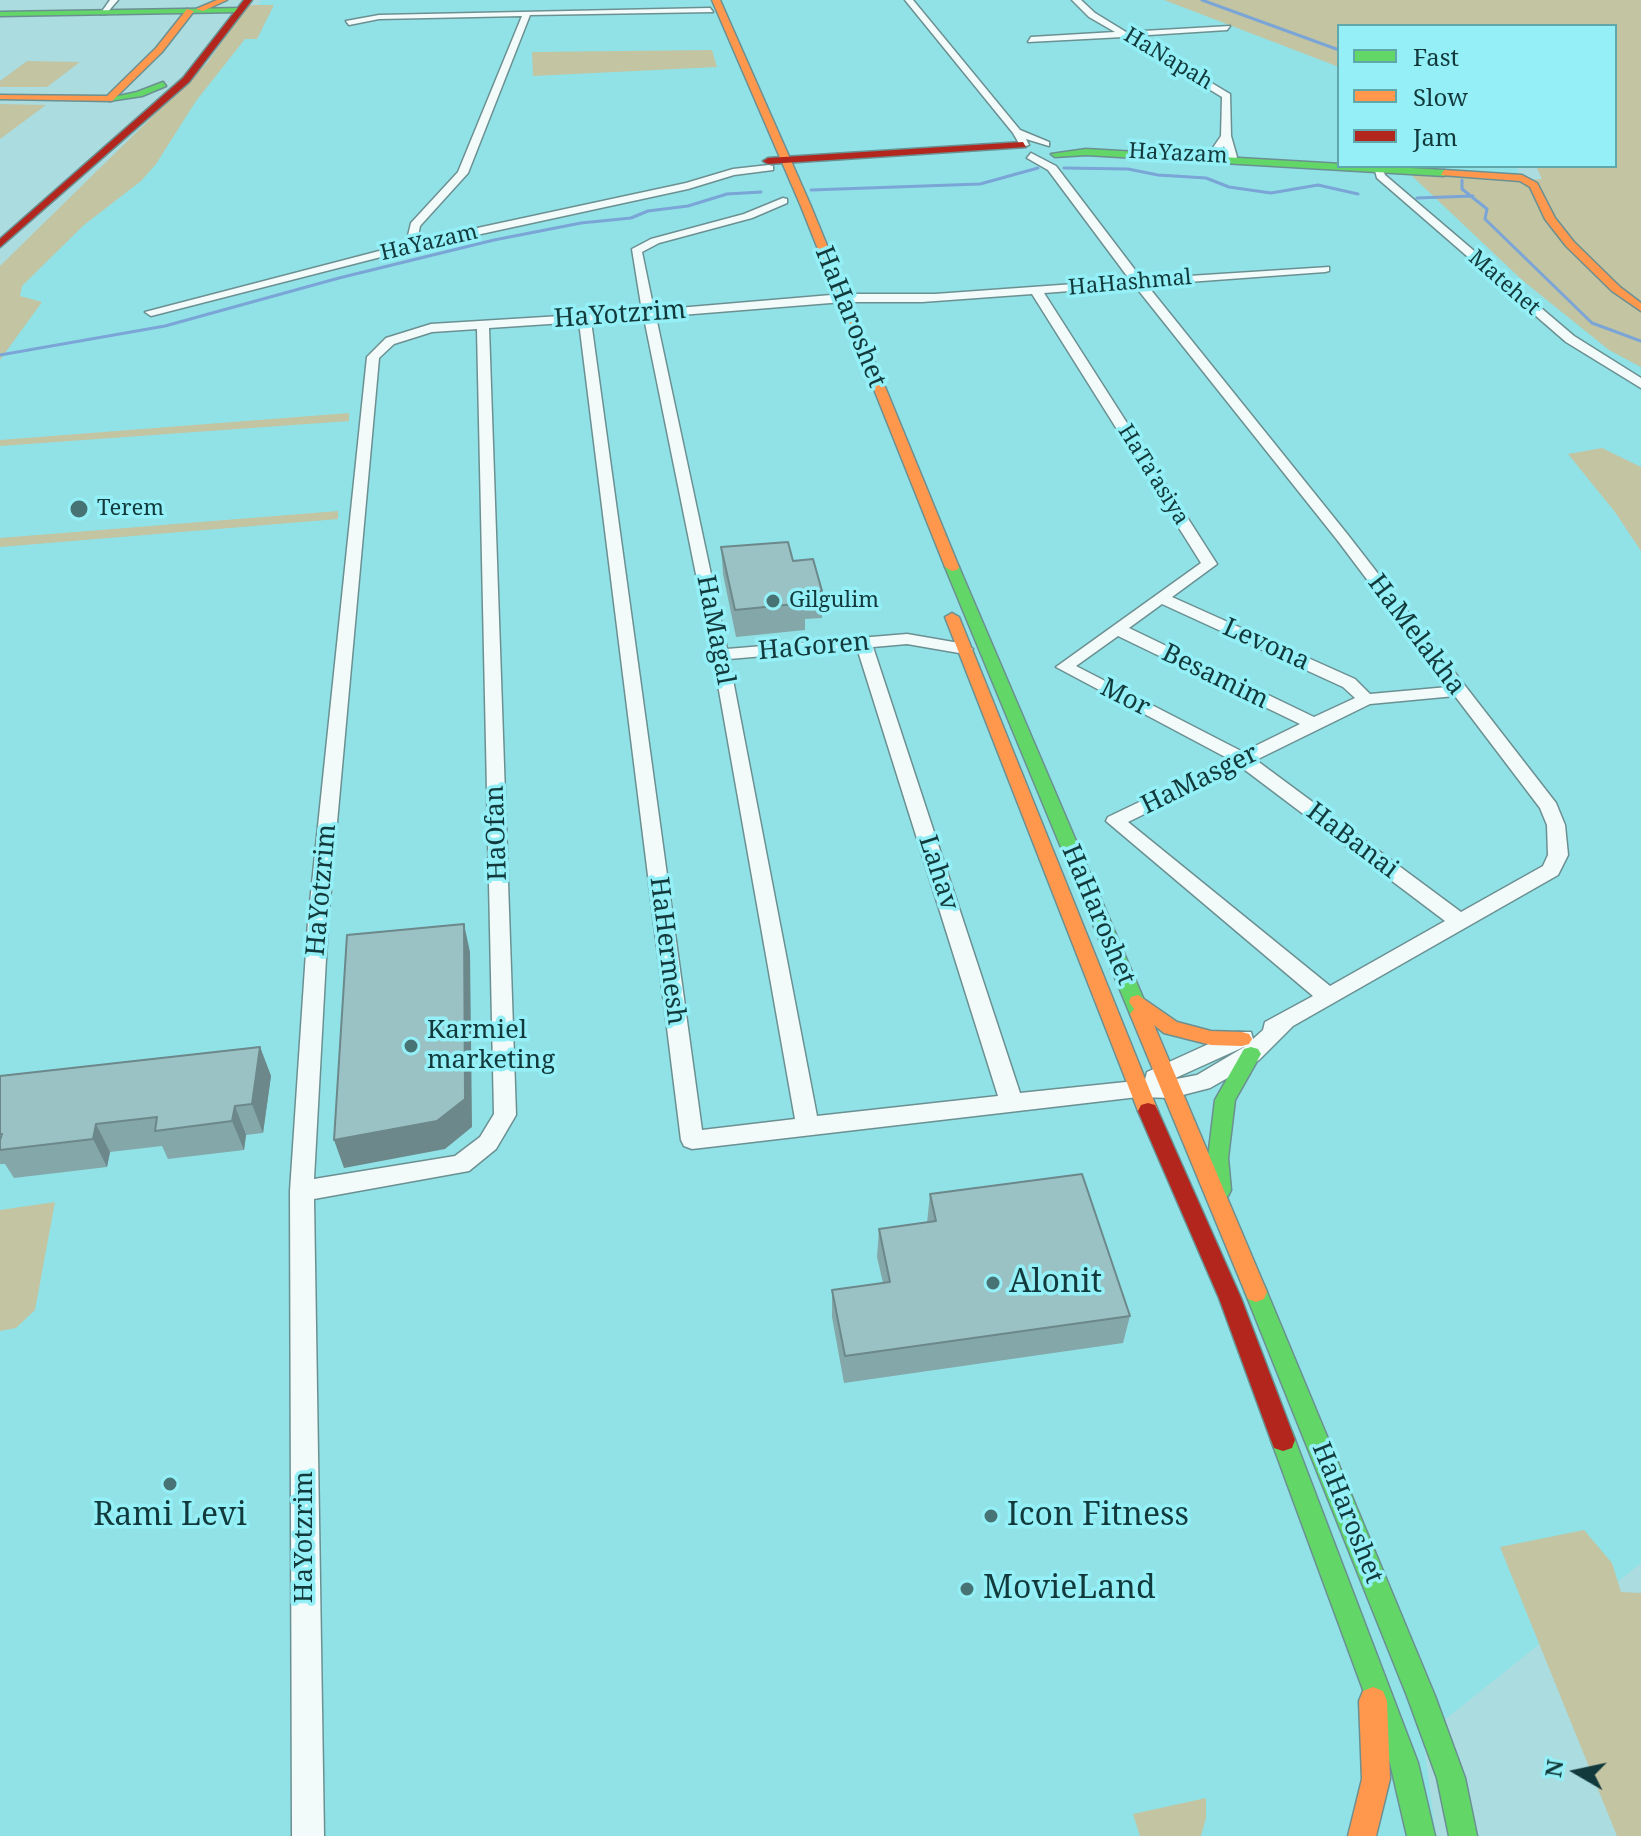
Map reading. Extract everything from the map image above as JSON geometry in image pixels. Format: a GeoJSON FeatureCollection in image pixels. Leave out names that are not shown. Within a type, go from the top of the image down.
{"type":"FeatureCollection","features":[{"type":"Feature","properties":{"kind":"main road","name":"HaHaroshet"},"geometry":{"type":"LineString","coordinates":[[711,3],[778,160],[795,183],[835,302],[1221,1207],[1421,1696],[1451,1778],[1463,1836]]}},
{"type":"Feature","properties":{"kind":"main road"},"geometry":{"type":"LineString","coordinates":[[0,14],[109,6],[196,11],[229,8]]}},
{"type":"Feature","properties":{"kind":"main road"},"geometry":{"type":"LineString","coordinates":[[0,225],[163,84],[229,8]]}},
{"type":"Feature","properties":{"kind":"main road"},"geometry":{"type":"LineString","coordinates":[[0,244],[186,80],[229,8]]}},
{"type":"Feature","properties":{"kind":"main road"},"geometry":{"type":"LineString","coordinates":[[109,99],[196,11]]}},
{"type":"Feature","properties":{"kind":"main road"},"geometry":{"type":"LineString","coordinates":[[109,99],[139,94],[163,84]]}},
{"type":"Feature","properties":{"kind":"main road"},"geometry":{"type":"LineString","coordinates":[[0,97],[132,101],[135,109]]}},
{"type":"Feature","properties":{"kind":"main road"},"geometry":{"type":"LineString","coordinates":[[1024,146],[1052,153]]}},
{"type":"Feature","properties":{"kind":"main road","name":"HaYazam"},"geometry":{"type":"LineString","coordinates":[[778,160],[890,157],[1024,146]]}},
{"type":"Feature","properties":{"kind":"main road","name":"HaYazam"},"geometry":{"type":"LineString","coordinates":[[1052,153],[1086,152],[1337,166]]}},
{"type":"Feature","properties":{"kind":"main road","name":"HaYazam"},"geometry":{"type":"LineString","coordinates":[[1052,153],[1201,155],[1230,159]]}},
{"type":"Feature","properties":{"kind":"main road","name":"HaHaroshet"},"geometry":{"type":"LineString","coordinates":[[778,160],[785,212]]}},
{"type":"Feature","properties":{"kind":"main road"},"geometry":{"type":"LineString","coordinates":[[795,183],[807,170],[836,160]]}},
{"type":"Feature","properties":{"kind":"main road","name":"HaYazam"},"geometry":{"type":"LineString","coordinates":[[1363,168],[1522,178],[1534,185],[1541,205],[1570,244],[1616,289],[1641,308]]}},
{"type":"Feature","properties":{"kind":"main road","name":"HaHaroshet"},"geometry":{"type":"LineString","coordinates":[[807,259],[835,302],[839,338]]}},
{"type":"Feature","properties":{"kind":"main road","name":"HaHaroshet"},"geometry":{"type":"LineString","coordinates":[[950,613],[1138,1088],[1230,1298],[1404,1763],[1421,1836]]}},
{"type":"Feature","properties":{"kind":"main road"},"geometry":{"type":"LineString","coordinates":[[1129,991],[1143,1008],[1171,1028],[1247,1046],[1225,1100],[1218,1158],[1221,1207]]}},
{"type":"Feature","properties":{"kind":"main road"},"geometry":{"type":"LineString","coordinates":[[1362,1836],[1376,1779],[1372,1676]]}},
{"type":"Feature","properties":{"kind":"street"},"geometry":{"type":"LineString","coordinates":[[909,0],[1024,146]]}},
{"type":"Feature","properties":{"kind":"street","name":"HaNapah"},"geometry":{"type":"LineString","coordinates":[[1076,0],[1092,15],[1227,96],[1226,136],[1230,159]]}},
{"type":"Feature","properties":{"kind":"street"},"geometry":{"type":"LineString","coordinates":[[349,23],[379,17],[711,3]]}},
{"type":"Feature","properties":{"kind":"street"},"geometry":{"type":"LineString","coordinates":[[411,246],[415,225],[463,173],[527,13]]}},
{"type":"Feature","properties":{"kind":"street"},"geometry":{"type":"LineString","coordinates":[[1031,40],[1227,28]]}},
{"type":"Feature","properties":{"kind":"street"},"geometry":{"type":"LineString","coordinates":[[1201,155],[1215,151],[1226,136]]}},
{"type":"Feature","properties":{"kind":"street","name":"HaMelakha"},"geometry":{"type":"LineString","coordinates":[[1052,153],[1139,283],[1343,538],[1549,807],[1559,840],[1558,855],[1551,870],[1247,1046],[1202,1082],[1168,1081],[1138,1088]]}},
{"type":"Feature","properties":{"kind":"street","name":"HaYazam"},"geometry":{"type":"LineString","coordinates":[[151,312],[411,246],[688,186],[778,160]]}},
{"type":"Feature","properties":{"kind":"street","name":"Matehet"},"geometry":{"type":"LineString","coordinates":[[1378,169],[1381,176],[1570,339],[1641,384]]}},
{"type":"Feature","properties":{"kind":"street","name":"HaMagal"},"geometry":{"type":"LineString","coordinates":[[785,212],[748,216],[655,241],[636,251],[720,655],[808,1127]]}},
{"type":"Feature","properties":{"kind":"street","name":"HaHashmal"},"geometry":{"type":"LineString","coordinates":[[835,302],[1325,269]]}},
{"type":"Feature","properties":{"kind":"street","name":"HaTa'asiya"},"geometry":{"type":"LineString","coordinates":[[1036,290],[1209,564],[1117,629]]}},
{"type":"Feature","properties":{"kind":"street","name":"HaYotzrim"},"geometry":{"type":"LineString","coordinates":[[308,1836],[302,1191],[318,922],[373,357],[390,341],[415,330],[483,323],[835,302]]}},
{"type":"Feature","properties":{"kind":"street","name":"HaHermesh"},"geometry":{"type":"LineString","coordinates":[[584,317],[692,1140],[1138,1088]]}},
{"type":"Feature","properties":{"kind":"street","name":"HaOfan"},"geometry":{"type":"LineString","coordinates":[[302,1191],[461,1164],[488,1143],[505,1115],[483,323]]}},
{"type":"Feature","properties":{"kind":"street","name":"Levona"},"geometry":{"type":"LineString","coordinates":[[1161,598],[1349,683],[1366,699]]}},
{"type":"Feature","properties":{"kind":"street","name":"HaGoren"},"geometry":{"type":"LineString","coordinates":[[907,639],[950,613]]}},
{"type":"Feature","properties":{"kind":"street","name":"Besamim"},"geometry":{"type":"LineString","coordinates":[[1117,629],[1314,724]]}},
{"type":"Feature","properties":{"kind":"street","name":"Mor"},"geometry":{"type":"LineString","coordinates":[[1117,629],[1064,667],[1243,759]]}},
{"type":"Feature","properties":{"kind":"street","name":"HaGoren"},"geometry":{"type":"LineString","coordinates":[[720,655],[907,639],[965,649]]}},
{"type":"Feature","properties":{"kind":"street","name":"Lahav"},"geometry":{"type":"LineString","coordinates":[[864,643],[1012,1104]]}},
{"type":"Feature","properties":{"kind":"street","name":"HaMasger"},"geometry":{"type":"LineString","coordinates":[[1330,998],[1115,821],[1366,699],[1458,691]]}},
{"type":"Feature","properties":{"kind":"street","name":"HaBanai"},"geometry":{"type":"LineString","coordinates":[[1243,759],[1461,923]]}},
{"type":"Feature","properties":{"kind":"shaded area"},"geometry":{"type":"Polygon","coordinates":[[[262,0],[1266,0],[1337,53],[1337,168],[1517,168],[1519,174],[1641,249],[1641,1563],[1423,1737],[1436,1836],[0,1836],[0,299],[197,92],[262,0]]]}},
{"type":"Feature","properties":{"kind":"green space"},"geometry":{"type":"Polygon","coordinates":[[[1164,0],[1641,0],[1641,367],[1609,350],[1522,280],[1410,174],[1512,181],[1542,179],[1537,168],[1617,168],[1617,24],[1337,24],[1337,66],[1164,0]]]}},
{"type":"Feature","properties":{"kind":"green space"},"geometry":{"type":"Polygon","coordinates":[[[248,5],[274,5],[257,39],[245,39],[196,101],[156,164],[141,181],[84,225],[22,286],[20,296],[42,302],[0,360],[0,266],[207,63],[248,5]]]}},
{"type":"Feature","properties":{"kind":"green space"},"geometry":{"type":"Polygon","coordinates":[[[712,50],[717,67],[533,76],[532,52],[712,50]]]}},
{"type":"Feature","properties":{"kind":"green space"},"geometry":{"type":"Polygon","coordinates":[[[27,61],[80,62],[47,87],[0,87],[0,81],[27,61]]]}},
{"type":"Feature","properties":{"kind":"green space"},"geometry":{"type":"Polygon","coordinates":[[[0,104],[46,105],[0,139],[0,104]]]}},
{"type":"Feature","properties":{"kind":"green space"},"geometry":{"type":"Polygon","coordinates":[[[349,413],[349,421],[0,446],[0,440],[349,413]]]}},
{"type":"Feature","properties":{"kind":"green space"},"geometry":{"type":"Polygon","coordinates":[[[1602,448],[1641,467],[1641,551],[1615,512],[1568,454],[1602,448]]]}},
{"type":"Feature","properties":{"kind":"green space"},"geometry":{"type":"Polygon","coordinates":[[[338,511],[338,519],[0,547],[0,538],[338,511]]]}},
{"type":"Feature","properties":{"kind":"green space"},"geometry":{"type":"Polygon","coordinates":[[[55,1202],[35,1310],[16,1328],[0,1331],[0,1210],[55,1202]]]}},
{"type":"Feature","properties":{"kind":"green space"},"geometry":{"type":"Polygon","coordinates":[[[1584,1530],[1612,1563],[1621,1592],[1641,1593],[1641,1836],[1617,1836],[1500,1547],[1584,1530]]]}},
{"type":"Feature","properties":{"kind":"green space"},"geometry":{"type":"Polygon","coordinates":[[[1206,1798],[1206,1818],[1201,1836],[1140,1836],[1133,1814],[1206,1798]]]}},
{"type":"Feature","properties":{"kind":"building"},"geometry":{"type":"Polygon","coordinates":[[[788,542],[793,561],[813,559],[822,591],[802,593],[805,603],[735,610],[721,547],[788,542]]]}},
{"type":"Feature","properties":{"kind":"building","name":"Karmiel marketing"},"geometry":{"type":"Polygon","coordinates":[[[464,924],[465,1099],[437,1121],[334,1140],[347,935],[464,924]]]}},
{"type":"Feature","properties":{"kind":"building"},"geometry":{"type":"Polygon","coordinates":[[[260,1047],[252,1104],[235,1106],[232,1121],[155,1131],[157,1117],[96,1124],[93,1139],[0,1150],[0,1076],[260,1047]]]}},
{"type":"Feature","properties":{"kind":"building","name":"Alonit"},"geometry":{"type":"Polygon","coordinates":[[[1082,1174],[1130,1316],[845,1356],[832,1290],[890,1282],[879,1229],[936,1221],[930,1194],[1082,1174]]]}},
{"type":"Feature","properties":{"kind":"waterway"},"geometry":{"type":"LineString","coordinates":[[1202,0],[1337,49]]}},
{"type":"Feature","properties":{"kind":"waterway"},"geometry":{"type":"LineString","coordinates":[[811,190],[980,184],[1038,168]]}},
{"type":"Feature","properties":{"kind":"waterway"},"geometry":{"type":"LineString","coordinates":[[1064,168],[1128,169],[1158,175],[1206,178],[1229,187],[1271,193],[1318,185],[1358,194]]}},
{"type":"Feature","properties":{"kind":"waterway"},"geometry":{"type":"LineString","coordinates":[[1462,180],[1462,189],[1471,196]]}},
{"type":"Feature","properties":{"kind":"waterway"},"geometry":{"type":"LineString","coordinates":[[0,355],[165,326],[339,278],[494,240],[581,223],[631,218],[648,211],[688,206],[727,194],[761,192]]}},
{"type":"Feature","properties":{"kind":"waterway"},"geometry":{"type":"LineString","coordinates":[[1417,198],[1471,196]]}},
{"type":"Feature","properties":{"kind":"waterway"},"geometry":{"type":"LineString","coordinates":[[1471,196],[1487,209],[1485,219],[1592,323],[1641,341]]}},
{"type":"Feature","properties":{"kind":"traffic: fast"},"geometry":{"type":"LineString","coordinates":[[0,14],[241,10]]}},
{"type":"Feature","properties":{"kind":"traffic: fast"},"geometry":{"type":"LineString","coordinates":[[109,99],[139,94],[163,84]]}},
{"type":"Feature","properties":{"kind":"traffic: fast"},"geometry":{"type":"LineString","coordinates":[[1055,154],[1086,152],[1337,167]]}},
{"type":"Feature","properties":{"kind":"traffic: fast"},"geometry":{"type":"LineString","coordinates":[[1359,168],[1444,173]]}},
{"type":"Feature","properties":{"kind":"traffic: fast"},"geometry":{"type":"LineString","coordinates":[[952,567],[1140,1014]]}},
{"type":"Feature","properties":{"kind":"traffic: fast"},"geometry":{"type":"LineString","coordinates":[[1220,1190],[1218,1158],[1225,1100],[1251,1054]]}},
{"type":"Feature","properties":{"kind":"traffic: fast"},"geometry":{"type":"LineString","coordinates":[[1256,1292],[1421,1696],[1451,1778],[1463,1836]]}},
{"type":"Feature","properties":{"kind":"traffic: fast"},"geometry":{"type":"LineString","coordinates":[[1283,1440],[1404,1763],[1421,1836]]}},
{"type":"Feature","properties":{"kind":"traffic: slow"},"geometry":{"type":"LineString","coordinates":[[200,9],[223,0]]}},
{"type":"Feature","properties":{"kind":"traffic: slow"},"geometry":{"type":"LineString","coordinates":[[716,0],[805,204],[952,567]]}},
{"type":"Feature","properties":{"kind":"traffic: slow"},"geometry":{"type":"LineString","coordinates":[[0,97],[109,99],[159,50],[190,11]]}},
{"type":"Feature","properties":{"kind":"traffic: slow"},"geometry":{"type":"LineString","coordinates":[[1444,173],[1522,178],[1534,185],[1550,219],[1570,244],[1616,289],[1641,308]]}},
{"type":"Feature","properties":{"kind":"traffic: slow"},"geometry":{"type":"LineString","coordinates":[[952,617],[1148,1111]]}},
{"type":"Feature","properties":{"kind":"traffic: slow"},"geometry":{"type":"LineString","coordinates":[[1138,1002],[1171,1028],[1211,1038],[1242,1039]]}},
{"type":"Feature","properties":{"kind":"traffic: slow"},"geometry":{"type":"LineString","coordinates":[[1140,1014],[1256,1292]]}},
{"type":"Feature","properties":{"kind":"traffic: slow"},"geometry":{"type":"LineString","coordinates":[[1362,1836],[1376,1779],[1373,1701]]}},
{"type":"Feature","properties":{"kind":"traffic: jam"},"geometry":{"type":"LineString","coordinates":[[0,244],[186,80],[248,0]]}},
{"type":"Feature","properties":{"kind":"traffic: jam"},"geometry":{"type":"LineString","coordinates":[[768,161],[1023,145]]}},
{"type":"Feature","properties":{"kind":"traffic: jam"},"geometry":{"type":"LineString","coordinates":[[1148,1111],[1230,1298],[1283,1440]]}},
{"type":"Feature","properties":{"kind":"place","name":"Terem"},"geometry":{"type":"Point","coordinates":[79,509]}},
{"type":"Feature","properties":{"kind":"place","name":"Gilgulim"},"geometry":{"type":"Point","coordinates":[773,601]}},
{"type":"Feature","properties":{"kind":"place","name":"Karmiel marketing"},"geometry":{"type":"Point","coordinates":[411,1046]}},
{"type":"Feature","properties":{"kind":"place","name":"Alonit"},"geometry":{"type":"Point","coordinates":[993,1283]}},
{"type":"Feature","properties":{"kind":"place","name":"Rami Levi"},"geometry":{"type":"Point","coordinates":[170,1484]}},
{"type":"Feature","properties":{"kind":"place","name":"Icon Fitness"},"geometry":{"type":"Point","coordinates":[991,1516]}},
{"type":"Feature","properties":{"kind":"place","name":"MovieLand"},"geometry":{"type":"Point","coordinates":[967,1589]}}]}
